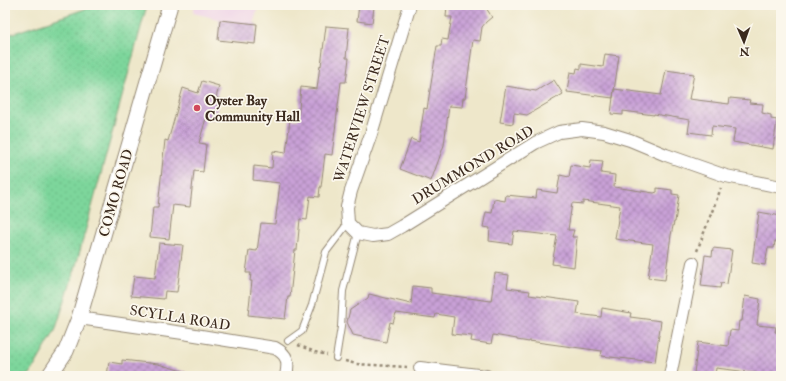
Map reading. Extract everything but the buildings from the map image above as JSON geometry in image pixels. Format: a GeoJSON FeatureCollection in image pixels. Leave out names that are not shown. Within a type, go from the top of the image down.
{"type":"FeatureCollection","features":[{"type":"Feature","properties":{"kind":"street","name":"COMO ROAD"},"geometry":{"type":"LineString","coordinates":[[48,376],[66,351],[79,318],[170,5]]}},
{"type":"Feature","properties":{"kind":"street","name":"WATERVIEW STREET"},"geometry":{"type":"LineString","coordinates":[[348,223],[347,207],[351,191],[371,134],[410,5]]}},
{"type":"Feature","properties":{"kind":"street","name":"DRUMMOND ROAD"},"geometry":{"type":"LineString","coordinates":[[358,233],[373,236],[388,234],[535,142],[559,132],[582,129],[604,132],[630,140],[666,155],[726,176],[781,187]]}},
{"type":"Feature","properties":{"kind":"street"},"geometry":{"type":"LineString","coordinates":[[348,223],[358,233]]}},
{"type":"Feature","properties":{"kind":"street"},"geometry":{"type":"LineString","coordinates":[[670,376],[693,263]]}},
{"type":"Feature","properties":{"kind":"street","name":"SCYLLA ROAD"},"geometry":{"type":"LineString","coordinates":[[79,318],[275,348],[282,352],[287,358],[288,365],[286,376]]}},
{"type":"Feature","properties":{"kind":"street"},"geometry":{"type":"LineString","coordinates":[[420,368],[486,376]]}},
{"type":"Feature","properties":{"kind":"lane"},"geometry":{"type":"LineString","coordinates":[[288,341],[302,331],[312,305],[326,252],[348,223]]}},
{"type":"Feature","properties":{"kind":"lane"},"geometry":{"type":"LineString","coordinates":[[336,358],[341,327],[343,292],[358,233]]}},
{"type":"Feature","properties":{"kind":"path"},"geometry":{"type":"LineString","coordinates":[[693,263],[726,176]]}},
{"type":"Feature","properties":{"kind":"path"},"geometry":{"type":"LineString","coordinates":[[336,358],[356,364],[420,368]]}},
{"type":"Feature","properties":{"kind":"shaded area"},"geometry":{"type":"Polygon","coordinates":[[[195,5],[259,5],[252,27],[193,13],[195,5]]]}},
{"type":"Feature","properties":{"kind":"green space"},"geometry":{"type":"Polygon","coordinates":[[[97,5],[147,5],[75,269],[55,331],[30,374],[24,376],[5,376],[5,36],[97,5]]]}},
{"type":"Feature","properties":{"kind":"place","name":"Oyster Bay Community Hall"},"geometry":{"type":"Point","coordinates":[197,108]}}]}
